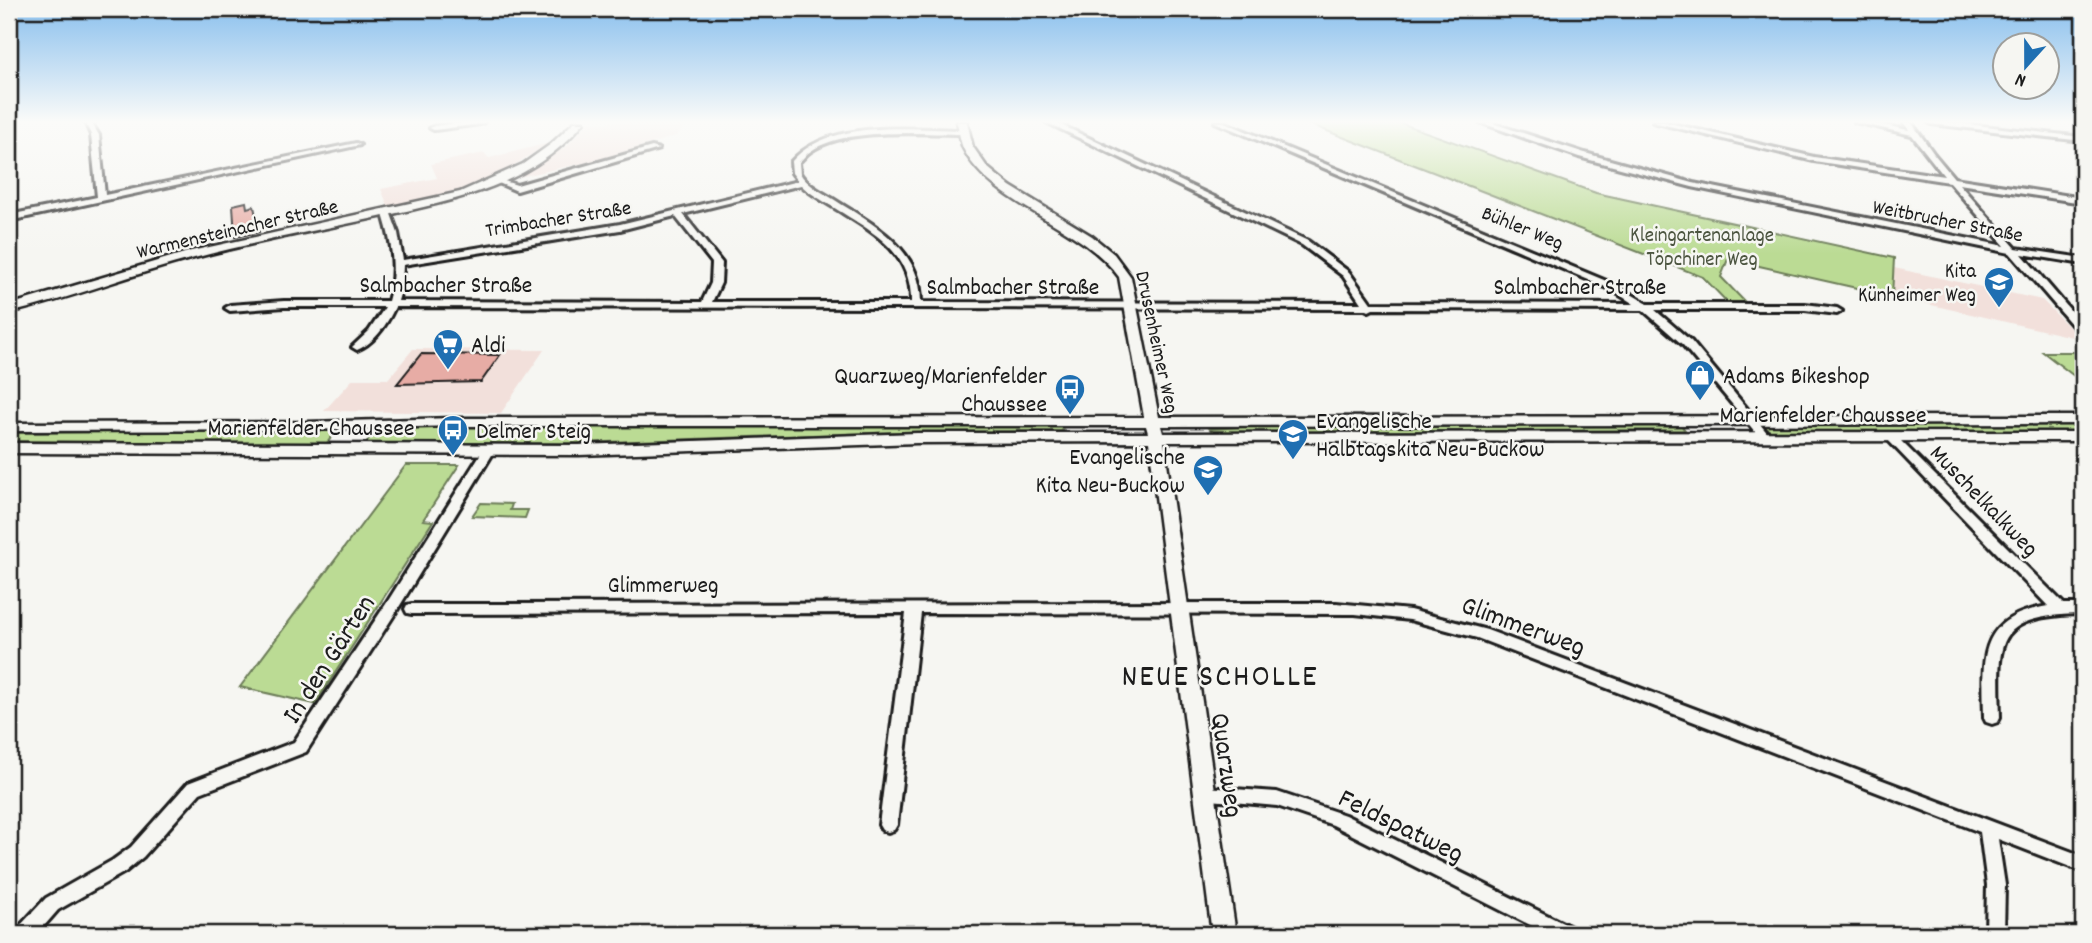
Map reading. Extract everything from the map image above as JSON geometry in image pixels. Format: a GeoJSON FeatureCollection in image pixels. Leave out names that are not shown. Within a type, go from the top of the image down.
{"type":"FeatureCollection","features":[{"type":"Feature","properties":{"kind":"main road","name":"Warmensteinacher Straße"},"geometry":{"type":"LineString","coordinates":[[9,309],[195,254],[387,214],[463,195],[498,181],[523,166]]}},
{"type":"Feature","properties":{"kind":"main road","name":"Drusenheimer Weg"},"geometry":{"type":"LineString","coordinates":[[985,166],[1005,187],[1111,254],[1125,277],[1157,438]]}},
{"type":"Feature","properties":{"kind":"main road","name":"Marienfelder Chaussee"},"geometry":{"type":"LineString","coordinates":[[9,427],[1154,421],[2083,420]]}},
{"type":"Feature","properties":{"kind":"main road"},"geometry":{"type":"LineString","coordinates":[[332,450],[354,424]]}},
{"type":"Feature","properties":{"kind":"main road","name":"Marienfelder Chaussee"},"geometry":{"type":"LineString","coordinates":[[9,448],[489,450],[656,448],[917,438],[2083,437]]}},
{"type":"Feature","properties":{"kind":"main road","name":"Quarzweg"},"geometry":{"type":"LineString","coordinates":[[1157,438],[1224,934]]}},
{"type":"Feature","properties":{"kind":"street"},"geometry":{"type":"LineString","coordinates":[[98,166],[101,199]]}},
{"type":"Feature","properties":{"kind":"street"},"geometry":{"type":"LineString","coordinates":[[9,218],[257,166]]}},
{"type":"Feature","properties":{"kind":"street"},"geometry":{"type":"LineString","coordinates":[[498,181],[517,188],[595,166]]}},
{"type":"Feature","properties":{"kind":"street"},"geometry":{"type":"LineString","coordinates":[[796,166],[802,182],[903,254],[917,283],[916,306]]}},
{"type":"Feature","properties":{"kind":"street"},"geometry":{"type":"LineString","coordinates":[[1143,166],[1305,243],[1346,274],[1369,308]]}},
{"type":"Feature","properties":{"kind":"street","name":"Bühler Weg"},"geometry":{"type":"LineString","coordinates":[[1325,166],[1582,272],[1646,307],[1687,342],[1765,437]]}},
{"type":"Feature","properties":{"kind":"street","name":"Weitbrucher Straße"},"geometry":{"type":"LineString","coordinates":[[1619,166],[1692,185],[2011,251],[2083,261]]}},
{"type":"Feature","properties":{"kind":"street"},"geometry":{"type":"LineString","coordinates":[[1858,166],[2083,200]]}},
{"type":"Feature","properties":{"kind":"street"},"geometry":{"type":"LineString","coordinates":[[1941,166],[2011,251],[2083,331]]}},
{"type":"Feature","properties":{"kind":"street","name":"Trimbacher Straße"},"geometry":{"type":"LineString","coordinates":[[401,263],[560,238],[678,214],[802,182]]}},
{"type":"Feature","properties":{"kind":"street"},"geometry":{"type":"LineString","coordinates":[[357,347],[377,331],[392,305],[401,263],[397,240],[387,214]]}},
{"type":"Feature","properties":{"kind":"street"},"geometry":{"type":"LineString","coordinates":[[678,214],[717,263],[716,283],[705,306]]}},
{"type":"Feature","properties":{"kind":"street","name":"Salmbacher Straße"},"geometry":{"type":"LineString","coordinates":[[230,308],[256,304],[1805,307],[1837,311]]}},
{"type":"Feature","properties":{"kind":"street","name":"Muschelkalkweg"},"geometry":{"type":"LineString","coordinates":[[1891,437],[2060,609]]}},
{"type":"Feature","properties":{"kind":"street","name":"In den Gärten"},"geometry":{"type":"LineString","coordinates":[[25,934],[52,904],[119,866],[137,852],[194,788],[203,782],[300,747],[489,450]]}},
{"type":"Feature","properties":{"kind":"street","name":"Glimmerweg"},"geometry":{"type":"LineString","coordinates":[[412,609],[1371,609],[1437,620],[1482,634],[2083,864]]}},
{"type":"Feature","properties":{"kind":"street"},"geometry":{"type":"LineString","coordinates":[[888,825],[914,609]]}},
{"type":"Feature","properties":{"kind":"street"},"geometry":{"type":"LineString","coordinates":[[1992,718],[1995,642],[2010,624],[2021,618],[2060,609],[2083,609]]}},
{"type":"Feature","properties":{"kind":"street","name":"Feldspatweg"},"geometry":{"type":"LineString","coordinates":[[1205,794],[1277,799],[1339,820],[1566,934]]}},
{"type":"Feature","properties":{"kind":"street"},"geometry":{"type":"LineString","coordinates":[[1988,828],[1996,885],[1995,934]]}},
{"type":"Feature","properties":{"kind":"shaded area"},"geometry":{"type":"Polygon","coordinates":[[[432,166],[513,166],[447,196],[389,208],[381,189],[437,178],[432,166]]]}},
{"type":"Feature","properties":{"kind":"shaded area"},"geometry":{"type":"Polygon","coordinates":[[[536,166],[569,166],[519,177],[536,166]]]}},
{"type":"Feature","properties":{"kind":"shaded area","name":"Kita Künheimer Weg"},"geometry":{"type":"Polygon","coordinates":[[[1894,268],[2042,300],[2081,339],[1892,296],[1894,268]]]}},
{"type":"Feature","properties":{"kind":"shaded area"},"geometry":{"type":"Polygon","coordinates":[[[413,349],[544,350],[501,413],[324,411],[353,379],[388,379],[413,349]]]}},
{"type":"Feature","properties":{"kind":"green space","name":"Kleingartenanlage Töpchiner Weg"},"geometry":{"type":"Polygon","coordinates":[[[1417,166],[1521,166],[1596,193],[1894,258],[1892,296],[1728,259],[1721,277],[1746,303],[1728,303],[1703,277],[1417,166]]]}},
{"type":"Feature","properties":{"kind":"green space"},"geometry":{"type":"Polygon","coordinates":[[[2043,352],[2083,352],[2083,383],[2043,352]]]}},
{"type":"Feature","properties":{"kind":"green space"},"geometry":{"type":"Polygon","coordinates":[[[1767,423],[2083,423],[2083,431],[1771,432],[1765,427],[1767,423]]]}},
{"type":"Feature","properties":{"kind":"green space"},"geometry":{"type":"Polygon","coordinates":[[[1292,424],[1680,424],[1685,430],[1213,432],[1210,429],[1292,424]]]}},
{"type":"Feature","properties":{"kind":"green space"},"geometry":{"type":"Polygon","coordinates":[[[1061,425],[1061,431],[899,432],[578,443],[365,444],[377,428],[432,426],[1061,425]]]}},
{"type":"Feature","properties":{"kind":"green space"},"geometry":{"type":"Polygon","coordinates":[[[337,431],[326,444],[9,441],[9,433],[337,431]]]}},
{"type":"Feature","properties":{"kind":"green space"},"geometry":{"type":"Polygon","coordinates":[[[406,465],[459,465],[423,520],[433,521],[315,704],[240,687],[406,465]]]}},
{"type":"Feature","properties":{"kind":"green space"},"geometry":{"type":"Polygon","coordinates":[[[481,503],[512,504],[510,510],[528,510],[525,518],[472,516],[481,503]]]}},
{"type":"Feature","properties":{"kind":"building"},"geometry":{"type":"Polygon","coordinates":[[[246,202],[247,208],[254,206],[259,232],[235,237],[233,205],[246,202]]]}},
{"type":"Feature","properties":{"kind":"building","name":"Aldi"},"geometry":{"type":"Polygon","coordinates":[[[421,354],[500,355],[481,382],[397,384],[421,354]]]}},
{"type":"Feature","properties":{"kind":"place","name":"Kita Künheimer Weg"},"geometry":{"type":"Point","coordinates":[1999,309]}},
{"type":"Feature","properties":{"kind":"place","name":"Aldi"},"geometry":{"type":"Point","coordinates":[448,371]}},
{"type":"Feature","properties":{"kind":"place","name":"Adams Bikeshop"},"geometry":{"type":"Point","coordinates":[1700,402]}},
{"type":"Feature","properties":{"kind":"place","name":"Quarzweg/Marienfelder Chaussee"},"geometry":{"type":"Point","coordinates":[1070,416]}},
{"type":"Feature","properties":{"kind":"place","name":"Delmer Steig"},"geometry":{"type":"Point","coordinates":[453,457]}},
{"type":"Feature","properties":{"kind":"place","name":"Evangelische Halbtagskita Neu-Buckow"},"geometry":{"type":"Point","coordinates":[1293,461]}},
{"type":"Feature","properties":{"kind":"place","name":"Evangelische Kita Neu-Buckow"},"geometry":{"type":"Point","coordinates":[1208,497]}},
{"type":"Feature","properties":{"kind":"district","name":"NEUE SCHOLLE"},"geometry":{"type":"Point","coordinates":[1220,674]}}]}
